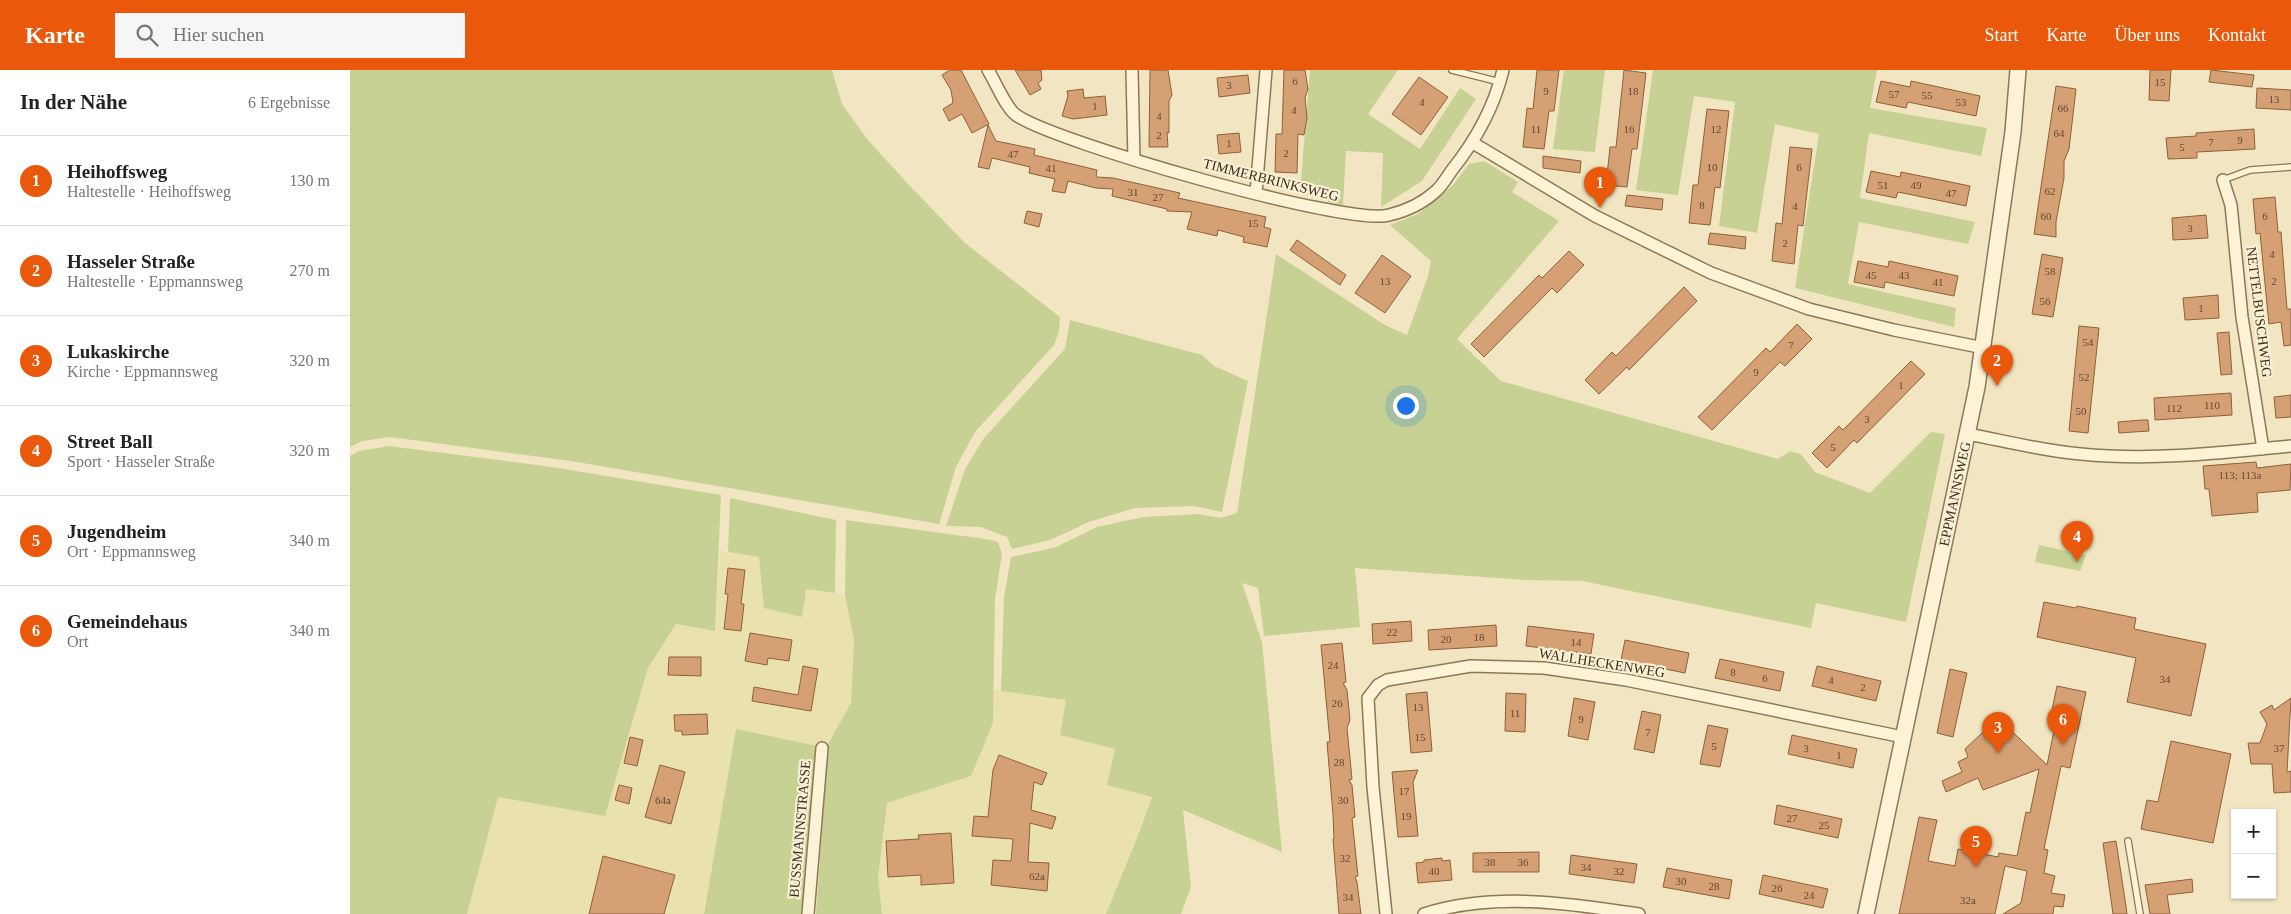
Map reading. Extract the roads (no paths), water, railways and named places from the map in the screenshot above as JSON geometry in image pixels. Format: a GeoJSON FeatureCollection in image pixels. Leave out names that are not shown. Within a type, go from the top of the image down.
{"type":"FeatureCollection","features":[{"type":"Feature","properties":{"kind":"street","name":"TIMMERBRINKSWEG"},"geometry":{"type":"LineString","coordinates":[[988,70],[1014,114],[1042,129],[1134,160],[1256,193],[1338,212],[1364,216],[1388,216],[1417,205],[1437,191],[1473,143],[1497,92],[1502,70]]}},
{"type":"Feature","properties":{"kind":"street"},"geometry":{"type":"LineString","coordinates":[[1132,70],[1134,160]]}},
{"type":"Feature","properties":{"kind":"street"},"geometry":{"type":"LineString","coordinates":[[1256,193],[1266,70]]}},
{"type":"Feature","properties":{"kind":"street","name":"EPPMANNSWEG"},"geometry":{"type":"LineString","coordinates":[[1866,914],[1968,434],[1984,348],[2012,142],[2018,70]]}},
{"type":"Feature","properties":{"kind":"street"},"geometry":{"type":"LineString","coordinates":[[1473,143],[1594,216],[1711,273],[1808,309],[1894,330],[1984,348]]}},
{"type":"Feature","properties":{"kind":"street","name":"NETTELBUSCHWEG"},"geometry":{"type":"LineString","coordinates":[[2222,180],[2231,205],[2242,316],[2263,449]]}},
{"type":"Feature","properties":{"kind":"street"},"geometry":{"type":"LineString","coordinates":[[1968,434],[2079,454],[2121,457],[2170,456],[2291,446]]}},
{"type":"Feature","properties":{"kind":"street","name":"WALLHECKENWEG"},"geometry":{"type":"LineString","coordinates":[[1386,914],[1373,787],[1368,698],[1378,685],[1387,680],[1471,666],[1544,668],[1626,680],[1903,737]]}},
{"type":"Feature","properties":{"kind":"street","name":"BUSSMANNSTRASSE"},"geometry":{"type":"LineString","coordinates":[[808,914],[822,748]]}},
{"type":"Feature","properties":{"kind":"street"},"geometry":{"type":"LineString","coordinates":[[1424,914],[1465,904],[1518,901],[1581,905],[1639,914]]}},
{"type":"Feature","properties":{"kind":"lane"},"geometry":{"type":"LineString","coordinates":[[1452,70],[1500,82]]}},
{"type":"Feature","properties":{"kind":"lane"},"geometry":{"type":"LineString","coordinates":[[2222,180],[2250,170],[2291,167]]}},
{"type":"Feature","properties":{"kind":"lane"},"geometry":{"type":"LineString","coordinates":[[2128,841],[2140,914]]}},
{"type":"Feature","properties":{"kind":"place","name":"Heihoffsweg"},"geometry":{"type":"Point","coordinates":[1600,208]}},
{"type":"Feature","properties":{"kind":"place","name":"Hasseler Straße"},"geometry":{"type":"Point","coordinates":[1997,386]}},
{"type":"Feature","properties":{"kind":"place","name":"Street Ball"},"geometry":{"type":"Point","coordinates":[2077,562]}},
{"type":"Feature","properties":{"kind":"place","name":"Gemeindehaus"},"geometry":{"type":"Point","coordinates":[2063,745]}},
{"type":"Feature","properties":{"kind":"place","name":"Lukaskirche"},"geometry":{"type":"Point","coordinates":[1998,753]}},
{"type":"Feature","properties":{"kind":"place","name":"Jugendheim"},"geometry":{"type":"Point","coordinates":[1976,867]}}]}
